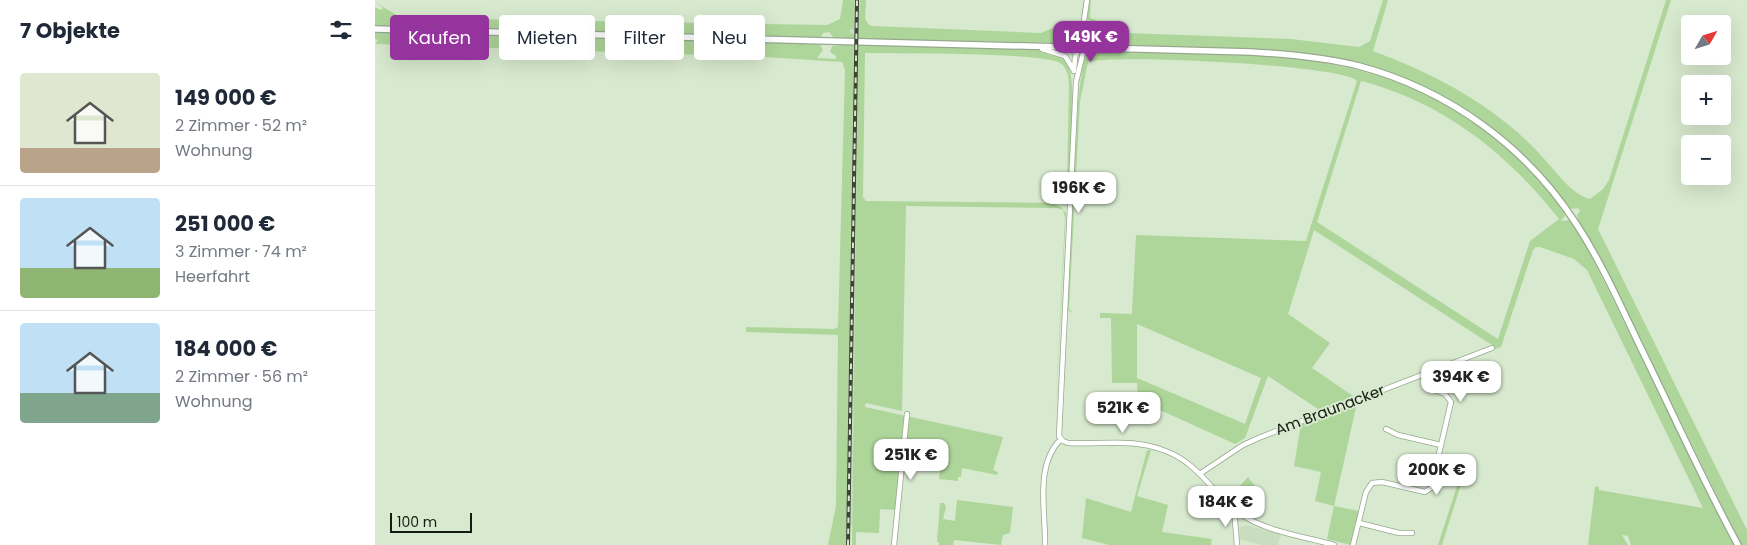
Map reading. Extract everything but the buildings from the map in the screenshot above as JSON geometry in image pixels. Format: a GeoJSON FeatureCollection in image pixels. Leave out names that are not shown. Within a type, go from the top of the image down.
{"type":"FeatureCollection","features":[{"type":"Feature","properties":{"kind":"street"},"geometry":{"type":"LineString","coordinates":[[1076,82],[1074,71],[1075,57],[1080,48],[1087,0]]}},
{"type":"Feature","properties":{"kind":"street"},"geometry":{"type":"LineString","coordinates":[[375,29],[1260,53],[1339,61],[1387,75],[1424,90],[1457,108],[1491,131],[1541,177],[1581,232],[1606,276],[1737,544]]}},
{"type":"Feature","properties":{"kind":"street"},"geometry":{"type":"LineString","coordinates":[[1032,46],[1065,56],[1074,71]]}},
{"type":"Feature","properties":{"kind":"street"},"geometry":{"type":"LineString","coordinates":[[1080,48],[1083,52],[1076,82],[1058,428],[1061,439],[1068,443],[1134,443],[1151,446],[1178,456],[1201,473],[1235,509],[1262,525],[1334,545]]}},
{"type":"Feature","properties":{"kind":"street","name":"Am Braunacker"},"geometry":{"type":"LineString","coordinates":[[1201,473],[1243,446],[1261,437],[1492,348]]}},
{"type":"Feature","properties":{"kind":"street"},"geometry":{"type":"LineString","coordinates":[[1353,545],[1366,492],[1372,483],[1382,482],[1423,492],[1429,491],[1451,402],[1445,394],[1429,388],[1423,375]]}},
{"type":"Feature","properties":{"kind":"street"},"geometry":{"type":"LineString","coordinates":[[894,545],[907,414]]}},
{"type":"Feature","properties":{"kind":"street"},"geometry":{"type":"LineString","coordinates":[[1386,429],[1398,435],[1441,445]]}},
{"type":"Feature","properties":{"kind":"street"},"geometry":{"type":"LineString","coordinates":[[1045,545],[1041,501],[1044,477],[1054,446],[1061,439]]}},
{"type":"Feature","properties":{"kind":"street"},"geometry":{"type":"LineString","coordinates":[[1235,509],[1237,545]]}},
{"type":"Feature","properties":{"kind":"street"},"geometry":{"type":"LineString","coordinates":[[1359,523],[1399,533],[1412,532]]}},
{"type":"Feature","properties":{"kind":"shaded area"},"geometry":{"type":"Polygon","coordinates":[[[854,0],[860,0],[852,525],[849,526],[849,545],[846,545],[855,38],[854,34],[850,33],[850,29],[854,29],[854,0]]]}},
{"type":"Feature","properties":{"kind":"shaded area"},"geometry":{"type":"Polygon","coordinates":[[[1246,525],[1281,534],[1278,545],[1261,545],[1239,539],[1240,527],[1246,525]]]}},
{"type":"Feature","properties":{"kind":"green space"},"geometry":{"type":"Polygon","coordinates":[[[843,0],[854,0],[854,30],[850,29],[850,33],[855,34],[855,38],[834,38],[829,32],[823,33],[821,37],[816,38],[765,37],[765,24],[827,25],[840,19],[843,0]]]}},
{"type":"Feature","properties":{"kind":"green space"},"geometry":{"type":"Polygon","coordinates":[[[860,0],[866,0],[865,19],[869,25],[873,26],[1041,33],[1069,21],[1070,25],[1075,27],[1079,34],[1076,40],[1067,43],[858,39],[860,0]]]}},
{"type":"Feature","properties":{"kind":"green space"},"geometry":{"type":"Polygon","coordinates":[[[1084,0],[1091,0],[1090,18],[1126,33],[1291,39],[1359,47],[1370,41],[1383,0],[1388,0],[1373,51],[1418,69],[1481,105],[1519,134],[1569,186],[1583,197],[1590,199],[1603,189],[1609,180],[1666,0],[1671,0],[1598,229],[1747,530],[1747,545],[1742,545],[1733,529],[1615,287],[1578,221],[1577,215],[1580,211],[1578,208],[1568,207],[1534,167],[1498,133],[1461,106],[1420,86],[1378,70],[1332,59],[1284,52],[1111,46],[1093,43],[1087,39],[1086,32],[1090,27],[1096,26],[1096,23],[1081,16],[1084,0]]]}},
{"type":"Feature","properties":{"kind":"green space"},"geometry":{"type":"Polygon","coordinates":[[[375,2],[397,15],[390,15],[390,26],[375,26],[375,7],[381,10],[383,8],[375,2]]]}},
{"type":"Feature","properties":{"kind":"green space"},"geometry":{"type":"Polygon","coordinates":[[[489,19],[499,20],[499,29],[489,29],[489,19]]]}},
{"type":"Feature","properties":{"kind":"green space"},"geometry":{"type":"Polygon","coordinates":[[[595,21],[605,21],[605,32],[595,32],[595,21]]]}},
{"type":"Feature","properties":{"kind":"green space"},"geometry":{"type":"Polygon","coordinates":[[[684,23],[694,23],[694,35],[684,34],[684,23]]]}},
{"type":"Feature","properties":{"kind":"green space"},"geometry":{"type":"Polygon","coordinates":[[[375,32],[390,32],[390,44],[375,44],[378,40],[375,39],[375,32]]]}},
{"type":"Feature","properties":{"kind":"green space"},"geometry":{"type":"Polygon","coordinates":[[[489,35],[499,35],[499,48],[489,48],[489,35]]]}},
{"type":"Feature","properties":{"kind":"green space"},"geometry":{"type":"Polygon","coordinates":[[[595,37],[605,38],[605,52],[595,51],[595,37]]]}},
{"type":"Feature","properties":{"kind":"green space"},"geometry":{"type":"Polygon","coordinates":[[[684,40],[694,40],[694,55],[684,54],[684,40]]]}},
{"type":"Feature","properties":{"kind":"green space"},"geometry":{"type":"Polygon","coordinates":[[[765,42],[819,43],[823,50],[817,58],[836,59],[836,56],[830,52],[832,46],[854,44],[846,545],[828,545],[836,506],[838,335],[746,332],[746,327],[834,329],[838,327],[845,70],[842,62],[765,57],[765,42]]]}},
{"type":"Feature","properties":{"kind":"green space"},"geometry":{"type":"Polygon","coordinates":[[[858,44],[1029,49],[1062,56],[1069,68],[1073,103],[1067,198],[1061,204],[1054,204],[1061,207],[1066,213],[1055,421],[1065,218],[1063,210],[1057,208],[906,206],[902,411],[866,403],[865,407],[1003,437],[993,470],[998,472],[997,475],[962,468],[961,477],[958,477],[958,481],[939,479],[941,459],[906,454],[904,477],[899,477],[896,510],[880,509],[879,533],[856,532],[856,545],[852,545],[858,44]],[[865,53],[863,197],[866,201],[1054,203],[1063,200],[1067,184],[1069,80],[1063,65],[1049,59],[999,55],[865,53]]]}},
{"type":"Feature","properties":{"kind":"green space"},"geometry":{"type":"Polygon","coordinates":[[[1097,52],[1165,52],[1231,53],[1294,58],[1355,69],[1412,88],[1466,116],[1517,157],[1564,211],[1565,216],[1561,221],[1570,220],[1586,245],[1734,545],[1631,545],[1628,536],[1622,535],[1628,545],[1588,545],[1595,486],[1599,487],[1599,490],[1703,508],[1587,270],[1574,259],[1540,247],[1536,247],[1533,250],[1501,347],[1493,350],[1492,345],[1314,230],[1288,314],[1330,343],[1312,368],[1356,398],[1321,411],[1268,376],[1245,438],[1235,444],[1160,410],[1138,406],[1137,383],[1112,383],[1111,318],[1100,318],[1100,313],[1132,314],[1136,235],[1306,241],[1357,81],[1343,75],[1273,66],[1139,59],[1088,62],[1080,101],[1069,309],[1073,313],[1067,310],[1078,102],[1083,61],[1088,55],[1097,52]],[[1361,81],[1317,222],[1498,339],[1530,241],[1559,219],[1518,173],[1496,152],[1472,134],[1419,102],[1391,90],[1361,81]],[[1137,324],[1137,378],[1245,424],[1261,378],[1137,324]]]}},
{"type":"Feature","properties":{"kind":"green space"},"geometry":{"type":"Polygon","coordinates":[[[1355,402],[1357,403],[1334,506],[1315,501],[1321,472],[1294,466],[1301,424],[1355,402]]]}},
{"type":"Feature","properties":{"kind":"green space"},"geometry":{"type":"Polygon","coordinates":[[[1147,450],[1151,450],[1137,496],[1168,505],[1162,532],[1212,539],[1211,545],[1109,545],[1082,538],[1086,498],[1131,512],[1147,450]]]}},
{"type":"Feature","properties":{"kind":"green space"},"geometry":{"type":"Polygon","coordinates":[[[1465,461],[1468,462],[1442,545],[1438,545],[1465,461]]]}},
{"type":"Feature","properties":{"kind":"green space"},"geometry":{"type":"Polygon","coordinates":[[[1248,477],[1255,486],[1242,509],[1230,497],[1248,477]]]}},
{"type":"Feature","properties":{"kind":"green space"},"geometry":{"type":"Polygon","coordinates":[[[957,500],[1013,507],[1010,533],[1003,535],[1001,545],[954,540],[953,545],[939,545],[939,542],[937,542],[940,503],[944,503],[946,507],[943,519],[955,521],[957,500]]]}},
{"type":"Feature","properties":{"kind":"green space"},"geometry":{"type":"Polygon","coordinates":[[[1334,506],[1359,511],[1351,545],[1327,539],[1334,506]]]}},
{"type":"Feature","properties":{"kind":"railway"},"geometry":{"type":"LineString","coordinates":[[848,545],[857,0]]}}]}
